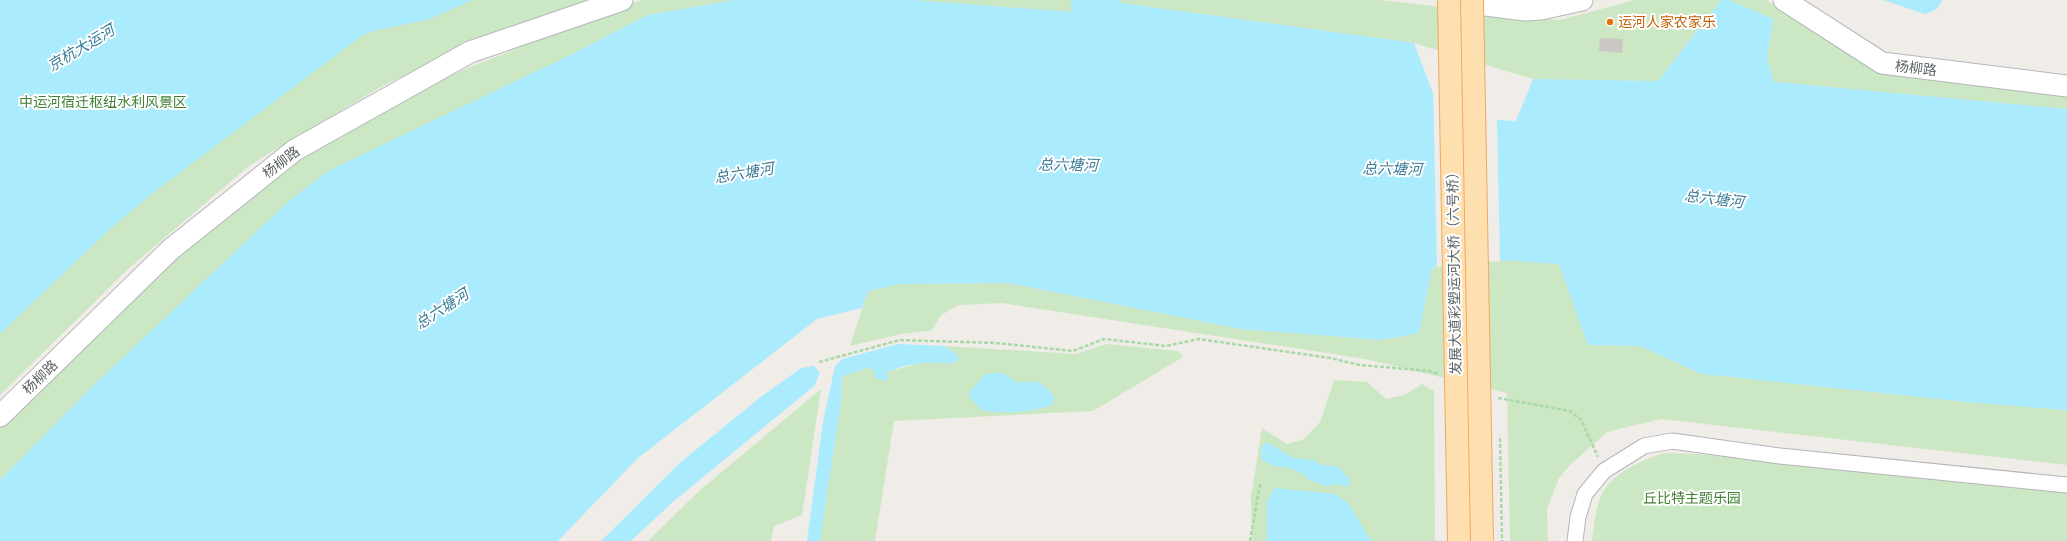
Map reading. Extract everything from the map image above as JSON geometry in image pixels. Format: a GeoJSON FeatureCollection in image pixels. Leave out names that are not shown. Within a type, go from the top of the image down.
{"type":"FeatureCollection","features":[{"type":"Feature","properties":{"kind":"main road","name":"发展大道彩塑运河大桥（六号桥）"},"geometry":{"type":"LineString","coordinates":[[1449,0],[1459,541]]}},
{"type":"Feature","properties":{"kind":"main road","name":"发展大道彩塑运河大桥（六号桥）"},"geometry":{"type":"LineString","coordinates":[[1472,0],[1482,541]]}},
{"type":"Feature","properties":{"kind":"street","name":"杨柳路"},"geometry":{"type":"LineString","coordinates":[[0,416],[170,250],[295,150],[470,52],[622,0]]}},
{"type":"Feature","properties":{"kind":"street"},"geometry":{"type":"LineString","coordinates":[[1442,0],[1525,10],[1541,9],[1582,0]]}},
{"type":"Feature","properties":{"kind":"street","name":"杨柳路"},"geometry":{"type":"LineString","coordinates":[[1784,0],[1882,64],[2067,86]]}},
{"type":"Feature","properties":{"kind":"street"},"geometry":{"type":"LineString","coordinates":[[1575,541],[1578,517],[1585,494],[1604,470],[1644,446],[1672,441],[1780,456],[2067,485]]}},
{"type":"Feature","properties":{"kind":"path"},"geometry":{"type":"LineString","coordinates":[[819,362],[900,340],[996,343],[1073,350],[1104,339],[1166,346],[1199,339],[1330,358],[1360,365],[1429,371],[1442,375]]}},
{"type":"Feature","properties":{"kind":"path"},"geometry":{"type":"LineString","coordinates":[[1496,398],[1570,411],[1581,420],[1604,470]]}},
{"type":"Feature","properties":{"kind":"path"},"geometry":{"type":"LineString","coordinates":[[1250,541],[1260,484]]}},
{"type":"Feature","properties":{"kind":"green space","name":"中运河宿迁枢纽水利风景区"},"geometry":{"type":"Polygon","coordinates":[[[0,0],[590,0],[510,26],[384,85],[250,165],[128,269],[0,395],[0,0]]]}},
{"type":"Feature","properties":{"kind":"green space"},"geometry":{"type":"Polygon","coordinates":[[[641,0],[735,0],[648,15],[564,58],[96,383],[0,480],[0,424],[136,293],[273,179],[325,142],[455,73],[641,0]]]}},
{"type":"Feature","properties":{"kind":"green space"},"geometry":{"type":"Polygon","coordinates":[[[912,0],[1071,0],[1071,12],[918,1],[912,0]]]}},
{"type":"Feature","properties":{"kind":"green space"},"geometry":{"type":"Polygon","coordinates":[[[1121,0],[1379,0],[1560,20],[1635,0],[1721,0],[1658,81],[1533,79],[1414,43],[1121,3],[1121,0]]]}},
{"type":"Feature","properties":{"kind":"green space"},"geometry":{"type":"Polygon","coordinates":[[[1729,0],[1766,0],[1871,68],[2067,87],[2067,109],[1774,82],[1767,58],[1773,19],[1729,0]]]}},
{"type":"Feature","properties":{"kind":"green space"},"geometry":{"type":"Polygon","coordinates":[[[1455,257],[1560,264],[1588,345],[1640,346],[1702,374],[1977,403],[2067,410],[2067,465],[1661,419],[1607,432],[1571,464],[1559,478],[1547,509],[1548,541],[1510,541],[1507,393],[1365,359],[1002,303],[959,305],[941,315],[932,330],[901,334],[850,346],[868,291],[900,284],[1008,283],[1241,329],[1381,340],[1419,333],[1432,268],[1455,257]]]}},
{"type":"Feature","properties":{"kind":"green space"},"geometry":{"type":"Polygon","coordinates":[[[1106,344],[1178,351],[1183,357],[1093,411],[894,421],[875,541],[820,541],[841,402],[842,376],[867,368],[887,372],[925,362],[954,363],[958,356],[945,346],[1076,354],[1106,344]]]}},
{"type":"Feature","properties":{"kind":"green space"},"geometry":{"type":"Polygon","coordinates":[[[1334,380],[1367,382],[1386,399],[1405,395],[1422,384],[1434,391],[1435,541],[1252,541],[1251,497],[1262,428],[1287,444],[1303,440],[1320,422],[1334,380]]]}},
{"type":"Feature","properties":{"kind":"green space"},"geometry":{"type":"Polygon","coordinates":[[[821,389],[802,515],[774,526],[771,541],[648,541],[699,491],[821,389]]]}},
{"type":"Feature","properties":{"kind":"green space","name":"丘比特主题乐园"},"geometry":{"type":"Polygon","coordinates":[[[1664,453],[1697,454],[2067,492],[2067,541],[1592,541],[1599,501],[1610,483],[1617,476],[1635,465],[1664,453]]]}},
{"type":"Feature","properties":{"kind":"water","name":"中运河宿迁枢纽水利风景区"},"geometry":{"type":"Polygon","coordinates":[[[0,0],[473,0],[427,20],[377,30],[363,35],[149,196],[111,228],[0,334],[0,0]]]}},
{"type":"Feature","properties":{"kind":"water","name":"总六塘河"},"geometry":{"type":"Polygon","coordinates":[[[735,0],[912,0],[1071,12],[1071,0],[1121,0],[1121,3],[1414,43],[1442,117],[1516,121],[1533,79],[1658,81],[1721,0],[1729,0],[1773,19],[1767,58],[1774,82],[2067,109],[2067,410],[1977,403],[1702,374],[1640,346],[1588,345],[1559,264],[1455,257],[1432,268],[1419,333],[1381,340],[1241,329],[1008,283],[900,284],[868,291],[862,308],[817,319],[638,458],[558,541],[0,541],[0,480],[96,383],[289,201],[328,171],[564,58],[648,15],[735,0]]]}},
{"type":"Feature","properties":{"kind":"water"},"geometry":{"type":"Polygon","coordinates":[[[1883,0],[1942,0],[1935,10],[1925,14],[1883,0]]]}},
{"type":"Feature","properties":{"kind":"water"},"geometry":{"type":"Polygon","coordinates":[[[898,344],[945,346],[958,356],[958,361],[950,363],[919,363],[901,367],[887,372],[888,379],[886,381],[875,378],[874,370],[867,368],[842,376],[841,402],[820,541],[807,541],[823,422],[835,366],[842,359],[898,344]]]}},
{"type":"Feature","properties":{"kind":"water"},"geometry":{"type":"Polygon","coordinates":[[[814,366],[820,373],[814,386],[674,501],[631,541],[601,541],[682,461],[762,396],[801,368],[814,366]]]}},
{"type":"Feature","properties":{"kind":"water"},"geometry":{"type":"Polygon","coordinates":[[[1003,373],[1018,383],[1037,381],[1051,392],[1054,398],[1052,405],[1035,410],[1017,412],[981,410],[969,396],[970,391],[985,374],[1003,373]]]}},
{"type":"Feature","properties":{"kind":"water"},"geometry":{"type":"Polygon","coordinates":[[[1266,442],[1294,458],[1313,460],[1322,465],[1337,466],[1350,479],[1349,487],[1335,484],[1326,486],[1309,480],[1305,475],[1287,467],[1277,467],[1262,460],[1261,448],[1266,442]]]}},
{"type":"Feature","properties":{"kind":"water"},"geometry":{"type":"Polygon","coordinates":[[[1275,488],[1335,494],[1348,503],[1371,541],[1267,541],[1267,501],[1275,488]]]}},
{"type":"Feature","properties":{"kind":"pier"},"geometry":{"type":"Polygon","coordinates":[[[1433,88],[1443,116],[1497,118],[1500,262],[1456,259],[1437,268],[1433,88]]]}},
{"type":"Feature","properties":{"kind":"building"},"geometry":{"type":"Polygon","coordinates":[[[1600,38],[1623,39],[1622,53],[1599,51],[1600,38]]]}},
{"type":"Feature","properties":{"kind":"place","name":"运河人家农家乐"},"geometry":{"type":"Point","coordinates":[1610,22]}},
{"type":"Feature","properties":{"kind":"water label","name":"京杭大运河"},"geometry":{"type":"Point","coordinates":[81,48]}}]}
